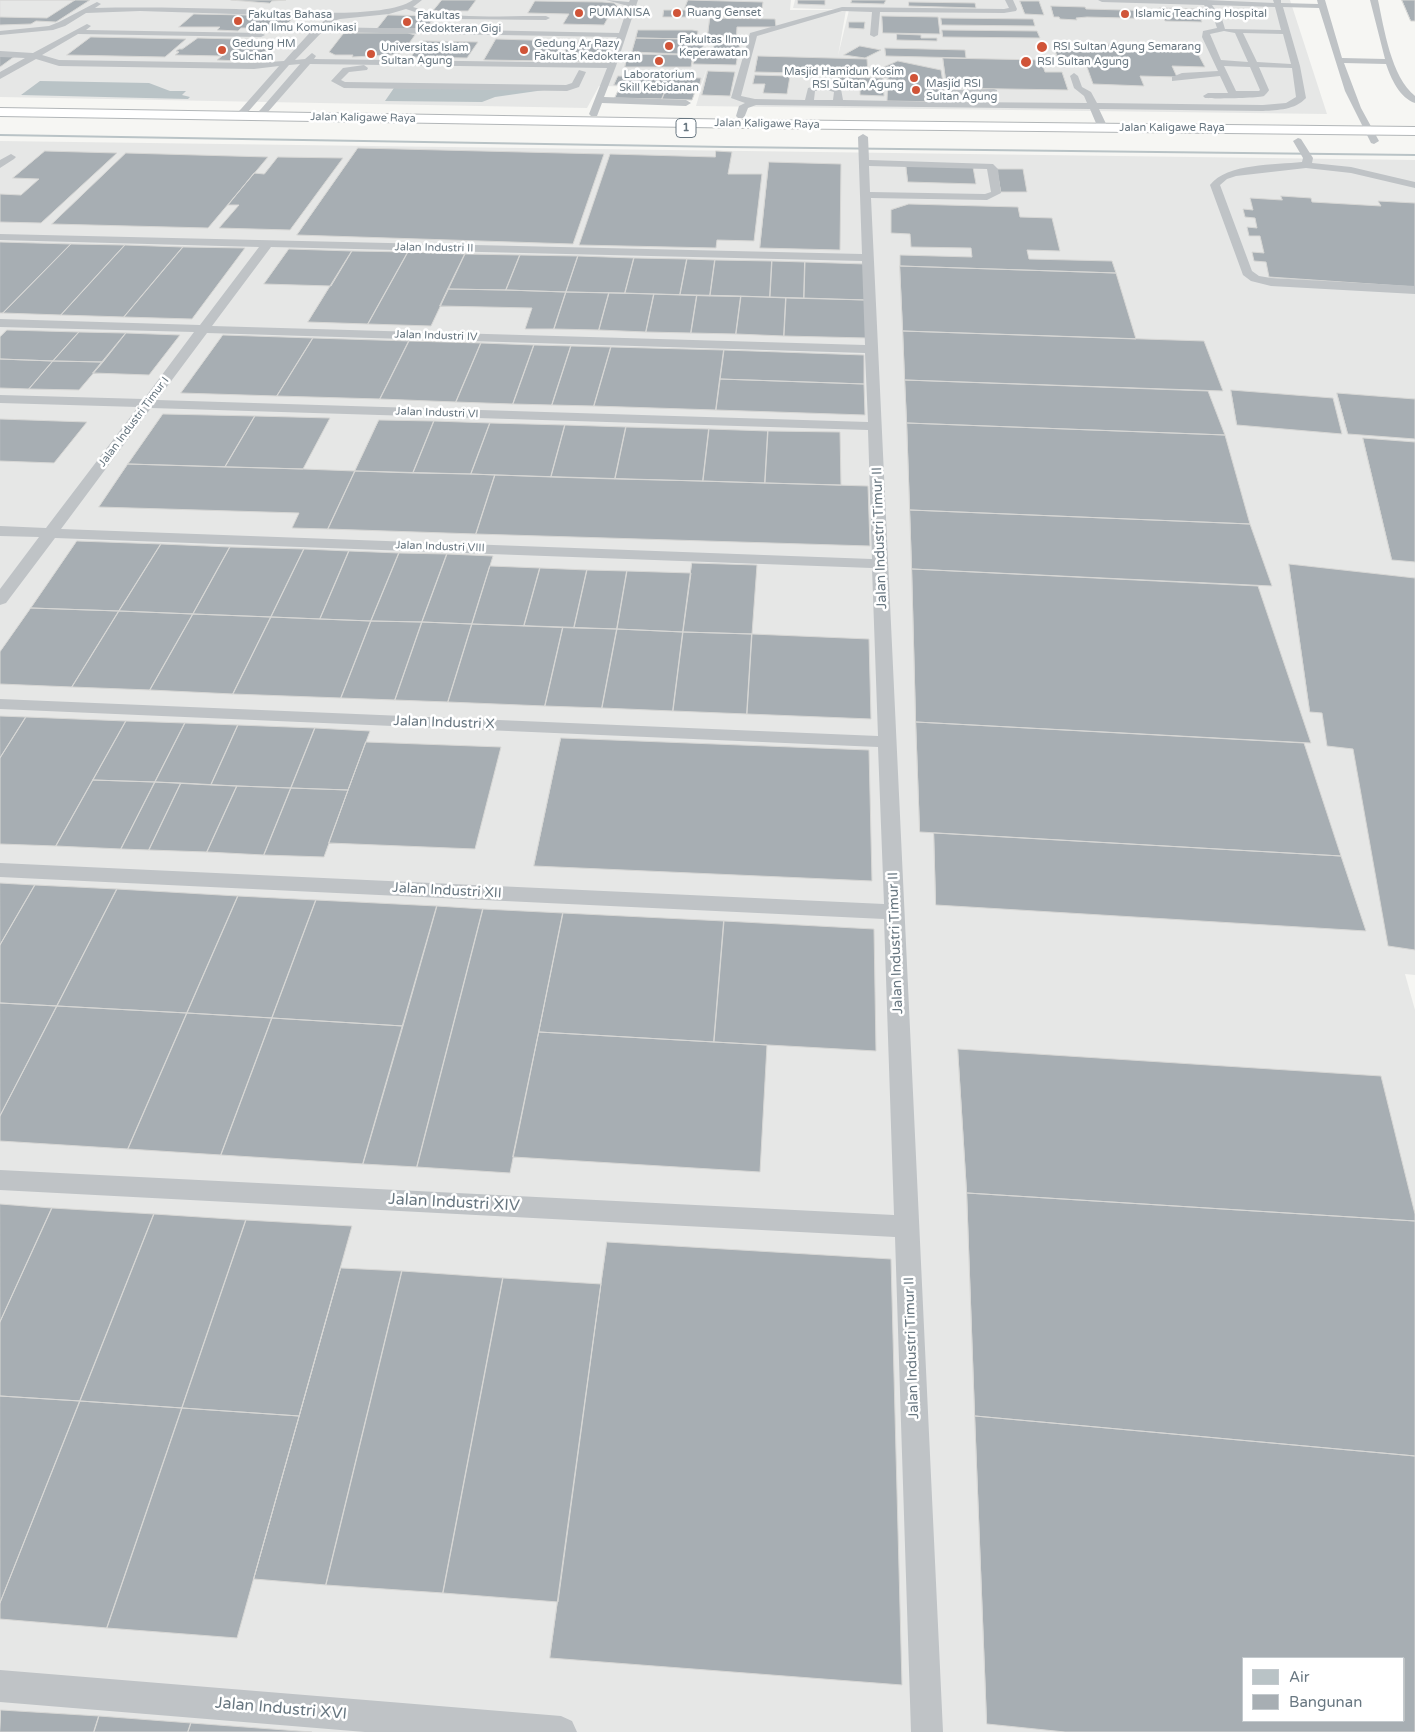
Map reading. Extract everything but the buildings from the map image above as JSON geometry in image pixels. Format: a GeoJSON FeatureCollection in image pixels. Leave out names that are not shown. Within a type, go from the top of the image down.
{"type":"FeatureCollection","features":[{"type":"Feature","properties":{"kind":"highway"},"geometry":{"type":"LineString","coordinates":[[0,106],[240,117]]}},
{"type":"Feature","properties":{"kind":"highway","name":"Jalan Kaligawe Raya"},"geometry":{"type":"LineString","coordinates":[[0,112],[240,117]]}},
{"type":"Feature","properties":{"kind":"highway"},"geometry":{"type":"LineString","coordinates":[[260,117],[594,114],[753,116]]}},
{"type":"Feature","properties":{"kind":"highway","name":"Jalan Kaligawe Raya"},"geometry":{"type":"LineString","coordinates":[[753,116],[1369,132],[1415,131]]}},
{"type":"Feature","properties":{"kind":"highway","name":"Jalan Kaligawe Raya"},"geometry":{"type":"LineString","coordinates":[[0,118],[753,116],[1369,132],[1415,136]]}},
{"type":"Feature","properties":{"kind":"highway"},"geometry":{"type":"LineString","coordinates":[[0,124],[864,148],[1299,142],[1415,123]]}},
{"type":"Feature","properties":{"kind":"highway"},"geometry":{"type":"LineString","coordinates":[[1369,132],[1415,142]]}},
{"type":"Feature","properties":{"kind":"lane"},"geometry":{"type":"LineString","coordinates":[[0,33],[50,28],[104,0]]}},
{"type":"Feature","properties":{"kind":"lane"},"geometry":{"type":"LineString","coordinates":[[0,76],[105,16],[141,0]]}},
{"type":"Feature","properties":{"kind":"lane"},"geometry":{"type":"LineString","coordinates":[[240,117],[287,62],[330,19],[407,7],[418,0]]}},
{"type":"Feature","properties":{"kind":"lane"},"geometry":{"type":"LineString","coordinates":[[594,114],[633,3],[610,0]]}},
{"type":"Feature","properties":{"kind":"lane"},"geometry":{"type":"LineString","coordinates":[[1009,0],[1012,9],[1004,11],[893,4],[876,8],[842,9],[753,35],[736,98],[753,116],[809,103],[1094,107],[1263,108],[1283,106],[1298,102],[1302,93],[1294,58],[1277,2]]}},
{"type":"Feature","properties":{"kind":"lane"},"geometry":{"type":"LineString","coordinates":[[1102,0],[1206,2],[1256,8],[1277,2],[1290,6],[1323,5],[1339,60],[1369,132]]}},
{"type":"Feature","properties":{"kind":"lane"},"geometry":{"type":"LineString","coordinates":[[1374,0],[1389,62],[1407,94],[1415,100]]}},
{"type":"Feature","properties":{"kind":"lane"},"geometry":{"type":"LineString","coordinates":[[1206,2],[1218,19],[1222,29]]}},
{"type":"Feature","properties":{"kind":"lane"},"geometry":{"type":"LineString","coordinates":[[407,7],[419,12],[441,15],[546,18]]}},
{"type":"Feature","properties":{"kind":"lane"},"geometry":{"type":"LineString","coordinates":[[498,33],[514,7]]}},
{"type":"Feature","properties":{"kind":"lane"},"geometry":{"type":"LineString","coordinates":[[874,35],[876,8]]}},
{"type":"Feature","properties":{"kind":"lane"},"geometry":{"type":"LineString","coordinates":[[85,11],[105,16],[163,15]]}},
{"type":"Feature","properties":{"kind":"lane"},"geometry":{"type":"LineString","coordinates":[[105,16],[248,11],[354,15]]}},
{"type":"Feature","properties":{"kind":"lane"},"geometry":{"type":"LineString","coordinates":[[331,33],[347,18],[354,15]]}},
{"type":"Feature","properties":{"kind":"lane"},"geometry":{"type":"LineString","coordinates":[[1260,22],[1264,31]]}},
{"type":"Feature","properties":{"kind":"lane"},"geometry":{"type":"LineString","coordinates":[[318,29],[331,33],[621,35]]}},
{"type":"Feature","properties":{"kind":"lane"},"geometry":{"type":"LineString","coordinates":[[1233,94],[1206,34],[1222,29],[1280,32]]}},
{"type":"Feature","properties":{"kind":"lane"},"geometry":{"type":"LineString","coordinates":[[1200,96],[1228,96],[1264,92],[1265,90],[1238,30]]}},
{"type":"Feature","properties":{"kind":"lane"},"geometry":{"type":"LineString","coordinates":[[78,32],[261,35]]}},
{"type":"Feature","properties":{"kind":"lane"},"geometry":{"type":"LineString","coordinates":[[260,117],[317,49]]}},
{"type":"Feature","properties":{"kind":"lane"},"geometry":{"type":"LineString","coordinates":[[0,54],[35,56],[59,63],[254,66],[307,61],[396,62],[475,67]]}},
{"type":"Feature","properties":{"kind":"lane"},"geometry":{"type":"LineString","coordinates":[[1339,60],[1389,62]]}},
{"type":"Feature","properties":{"kind":"lane"},"geometry":{"type":"LineString","coordinates":[[387,68],[396,62]]}},
{"type":"Feature","properties":{"kind":"lane"},"geometry":{"type":"LineString","coordinates":[[1220,63],[1289,66]]}},
{"type":"Feature","properties":{"kind":"lane"},"geometry":{"type":"LineString","coordinates":[[582,72],[576,85],[567,88],[344,85],[336,81],[346,70],[387,68],[611,69]]}},
{"type":"Feature","properties":{"kind":"lane"},"geometry":{"type":"LineString","coordinates":[[526,68],[582,72],[611,69]]}},
{"type":"Feature","properties":{"kind":"lane"},"geometry":{"type":"LineString","coordinates":[[1172,82],[1182,76],[1224,73]]}},
{"type":"Feature","properties":{"kind":"lane"},"geometry":{"type":"LineString","coordinates":[[1074,76],[1078,88],[1093,95]]}},
{"type":"Feature","properties":{"kind":"lane"},"geometry":{"type":"LineString","coordinates":[[809,103],[811,90],[821,87],[836,88],[838,90],[838,103]]}},
{"type":"Feature","properties":{"kind":"lane"},"geometry":{"type":"LineString","coordinates":[[950,105],[949,95],[953,92],[1000,92]]}},
{"type":"Feature","properties":{"kind":"lane"},"geometry":{"type":"LineString","coordinates":[[1069,94],[1093,95]]}},
{"type":"Feature","properties":{"kind":"lane"},"geometry":{"type":"LineString","coordinates":[[1093,95],[1094,107],[1101,124]]}},
{"type":"Feature","properties":{"kind":"lane"},"geometry":{"type":"LineString","coordinates":[[598,100],[686,103]]}},
{"type":"Feature","properties":{"kind":"lane"},"geometry":{"type":"LineString","coordinates":[[1299,142],[1307,162]]}},
{"type":"Feature","properties":{"kind":"lane"},"geometry":{"type":"LineString","coordinates":[[864,148],[990,166],[993,169],[996,193],[987,197],[866,195]]}},
{"type":"Feature","properties":{"kind":"lane","name":"Jalan Industri Timur II"},"geometry":{"type":"LineString","coordinates":[[864,148],[927,1732]]}},
{"type":"Feature","properties":{"kind":"lane"},"geometry":{"type":"LineString","coordinates":[[0,165],[11,157]]}},
{"type":"Feature","properties":{"kind":"lane"},"geometry":{"type":"LineString","coordinates":[[1415,185],[1307,162],[1235,173],[1223,177],[1215,185],[1247,273],[1255,279],[1270,282],[1415,290]]}},
{"type":"Feature","properties":{"kind":"lane","name":"Jalan Industri II"},"geometry":{"type":"LineString","coordinates":[[0,237],[868,258]]}},
{"type":"Feature","properties":{"kind":"lane","name":"Jalan Industri Timur I"},"geometry":{"type":"LineString","coordinates":[[0,600],[267,244]]}},
{"type":"Feature","properties":{"kind":"lane","name":"Jalan Industri IV"},"geometry":{"type":"LineString","coordinates":[[0,323],[872,349]]}},
{"type":"Feature","properties":{"kind":"lane","name":"Jalan Industri VI"},"geometry":{"type":"LineString","coordinates":[[0,399],[875,426]]}},
{"type":"Feature","properties":{"kind":"lane","name":"Jalan Industri VIII"},"geometry":{"type":"LineString","coordinates":[[0,531],[881,564]]}},
{"type":"Feature","properties":{"kind":"lane","name":"Jalan Industri X"},"geometry":{"type":"LineString","coordinates":[[0,704],[888,742]]}},
{"type":"Feature","properties":{"kind":"lane","name":"Jalan Industri XII"},"geometry":{"type":"LineString","coordinates":[[0,870],[895,912]]}},
{"type":"Feature","properties":{"kind":"lane","name":"Jalan Industri XIV"},"geometry":{"type":"LineString","coordinates":[[0,1180],[907,1227]]}},
{"type":"Feature","properties":{"kind":"lane","name":"Jalan Industri XVI"},"geometry":{"type":"LineString","coordinates":[[0,1686],[561,1732]]}},
{"type":"Feature","properties":{"kind":"shaded area"},"geometry":{"type":"Polygon","coordinates":[[[0,0],[791,0],[790,10],[846,10],[838,56],[849,10],[793,8],[795,0],[1290,0],[1327,114],[696,106],[707,68],[700,88],[599,86],[587,108],[0,97],[0,0]]]}},
{"type":"Feature","properties":{"kind":"shaded area"},"geometry":{"type":"Polygon","coordinates":[[[0,141],[1415,160],[1415,975],[1405,974],[1415,1010],[1415,1732],[0,1732],[0,141]]]}},
{"type":"Feature","properties":{"kind":"water"},"geometry":{"type":"Polygon","coordinates":[[[40,81],[149,83],[170,91],[186,91],[182,95],[190,97],[188,99],[21,95],[40,81]]]}},
{"type":"Feature","properties":{"kind":"water"},"geometry":{"type":"Polygon","coordinates":[[[394,88],[544,90],[495,97],[482,102],[385,101],[394,88]]]}},
{"type":"Feature","properties":{"kind":"waterway"},"geometry":{"type":"LineString","coordinates":[[0,135],[727,147],[1415,155]]}},
{"type":"Feature","properties":{"kind":"place","name":"PUMANISA"},"geometry":{"type":"Point","coordinates":[579,13]}},
{"type":"Feature","properties":{"kind":"place","name":"Ruang Genset"},"geometry":{"type":"Point","coordinates":[677,13]}},
{"type":"Feature","properties":{"kind":"place","name":"Islamic Teaching Hospital"},"geometry":{"type":"Point","coordinates":[1125,14]}},
{"type":"Feature","properties":{"kind":"place","name":"Fakultas Bahasa dan Ilmu Komunikasi"},"geometry":{"type":"Point","coordinates":[238,21]}},
{"type":"Feature","properties":{"kind":"place","name":"Fakultas Kedokteran Gigi"},"geometry":{"type":"Point","coordinates":[407,22]}},
{"type":"Feature","properties":{"kind":"place","name":"Fakultas Ilmu Keperawatan"},"geometry":{"type":"Point","coordinates":[669,46]}},
{"type":"Feature","properties":{"kind":"place","name":"RSI Sultan Agung Semarang"},"geometry":{"type":"Point","coordinates":[1042,47]}},
{"type":"Feature","properties":{"kind":"place","name":"Gedung HM Sulchan"},"geometry":{"type":"Point","coordinates":[222,50]}},
{"type":"Feature","properties":{"kind":"place","name":"Gedung Ar Razy Fakultas Kedokteran"},"geometry":{"type":"Point","coordinates":[524,50]}},
{"type":"Feature","properties":{"kind":"place","name":"Universitas Islam Sultan Agung"},"geometry":{"type":"Point","coordinates":[371,54]}},
{"type":"Feature","properties":{"kind":"place","name":"Laboratorium Skill Kebidanan"},"geometry":{"type":"Point","coordinates":[659,61]}},
{"type":"Feature","properties":{"kind":"place","name":"RSI Sultan Agung"},"geometry":{"type":"Point","coordinates":[1026,62]}},
{"type":"Feature","properties":{"kind":"place","name":"Masjid Hamidun Kosim RSI Sultan Agung"},"geometry":{"type":"Point","coordinates":[914,78]}},
{"type":"Feature","properties":{"kind":"place","name":"Masjid RSI Sultan Agung"},"geometry":{"type":"Point","coordinates":[916,90]}}]}
